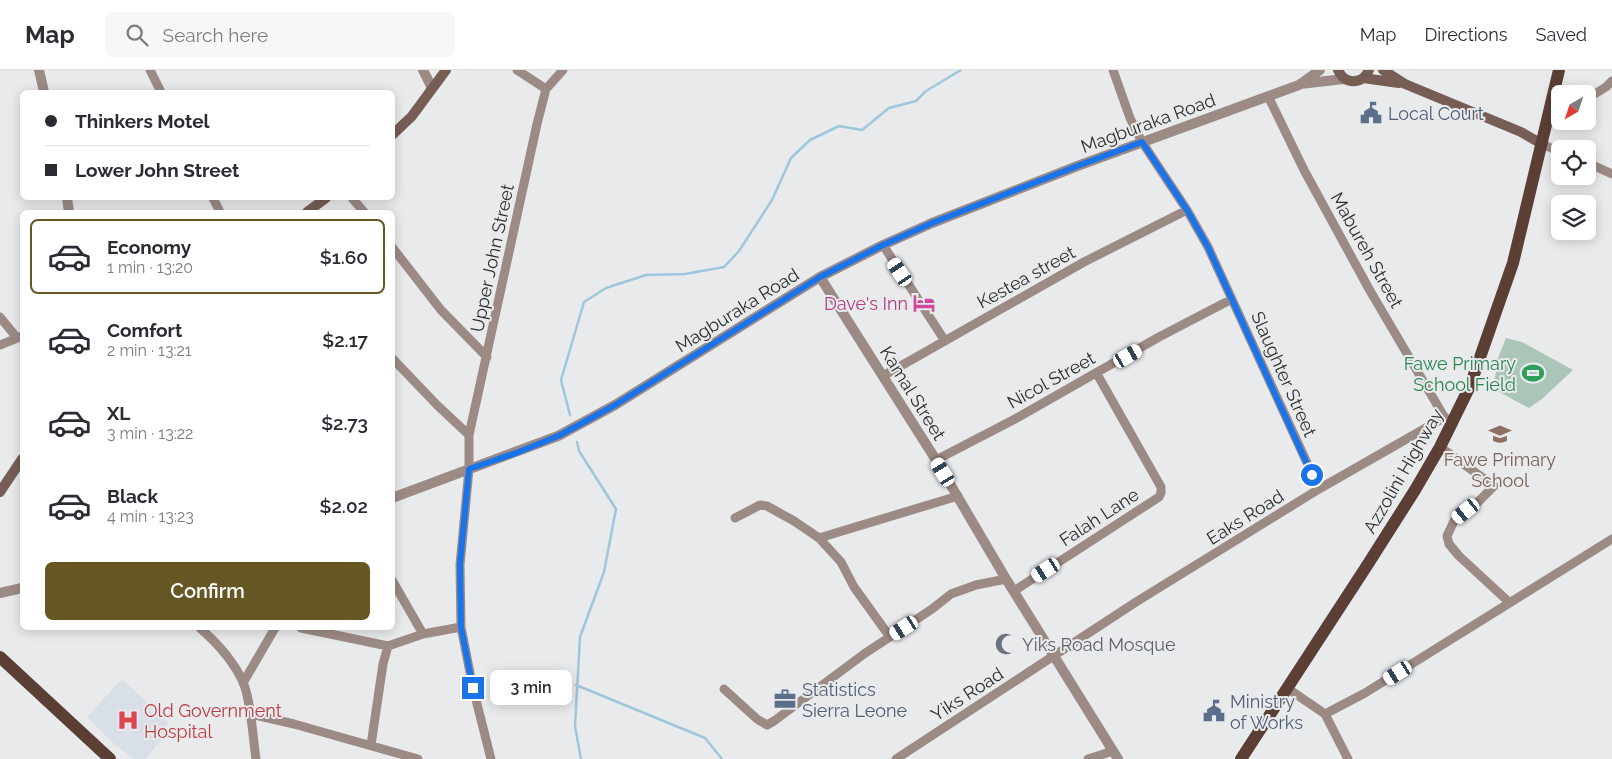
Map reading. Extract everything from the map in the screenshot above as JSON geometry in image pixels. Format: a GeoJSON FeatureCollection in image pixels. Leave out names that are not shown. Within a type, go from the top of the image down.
{"type":"FeatureCollection","features":[{"type":"Feature","properties":{"kind":"main road"},"geometry":{"type":"LineString","coordinates":[[395,132],[412,116],[446,70]]}},
{"type":"Feature","properties":{"kind":"main road"},"geometry":{"type":"LineString","coordinates":[[1383,70],[1405,84]]}},
{"type":"Feature","properties":{"kind":"main road","name":"Azzolini Highway"},"geometry":{"type":"LineString","coordinates":[[1557,85],[1559,70]]}},
{"type":"Feature","properties":{"kind":"main road"},"geometry":{"type":"LineString","coordinates":[[1339,73],[1354,82],[1366,74],[1405,84],[1520,132],[1540,143]]}},
{"type":"Feature","properties":{"kind":"main road","name":"Azzolini Highway"},"geometry":{"type":"LineString","coordinates":[[1241,759],[1368,564],[1440,447],[1447,422],[1476,371],[1513,263],[1540,143],[1551,116]]}},
{"type":"Feature","properties":{"kind":"main road"},"geometry":{"type":"LineString","coordinates":[[310,210],[323,200]]}},
{"type":"Feature","properties":{"kind":"main road"},"geometry":{"type":"LineString","coordinates":[[0,492],[20,461]]}},
{"type":"Feature","properties":{"kind":"main road"},"geometry":{"type":"LineString","coordinates":[[0,658],[110,759]]}},
{"type":"Feature","properties":{"kind":"street"},"geometry":{"type":"LineString","coordinates":[[39,70],[44,90]]}},
{"type":"Feature","properties":{"kind":"street"},"geometry":{"type":"LineString","coordinates":[[150,70],[160,90]]}},
{"type":"Feature","properties":{"kind":"street"},"geometry":{"type":"LineString","coordinates":[[423,70],[432,88]]}},
{"type":"Feature","properties":{"kind":"street"},"geometry":{"type":"LineString","coordinates":[[517,70],[546,89],[563,70]]}},
{"type":"Feature","properties":{"kind":"street","name":"Slaughter Street"},"geometry":{"type":"LineString","coordinates":[[1114,70],[1130,118],[1142,142],[1187,210],[1208,247],[1319,489]]}},
{"type":"Feature","properties":{"kind":"street","name":"Magburaka Road"},"geometry":{"type":"LineString","coordinates":[[1299,85],[1320,70]]}},
{"type":"Feature","properties":{"kind":"street","name":"Magburaka Road"},"geometry":{"type":"LineString","coordinates":[[395,497],[558,436],[615,405],[820,277],[883,245],[932,223],[1080,165],[1268,96],[1339,73]]}},
{"type":"Feature","properties":{"kind":"street"},"geometry":{"type":"LineString","coordinates":[[1596,93],[1612,81]]}},
{"type":"Feature","properties":{"kind":"street","name":"Upper John Street"},"geometry":{"type":"LineString","coordinates":[[491,759],[473,688],[461,627],[460,564],[469,469],[469,435],[546,89]]}},
{"type":"Feature","properties":{"kind":"street","name":"Mabureh Street"},"geometry":{"type":"LineString","coordinates":[[1268,96],[1304,170],[1350,255],[1447,422]]}},
{"type":"Feature","properties":{"kind":"street"},"geometry":{"type":"LineString","coordinates":[[1540,143],[1551,148]]}},
{"type":"Feature","properties":{"kind":"street"},"geometry":{"type":"LineString","coordinates":[[1596,167],[1612,174]]}},
{"type":"Feature","properties":{"kind":"street"},"geometry":{"type":"LineString","coordinates":[[354,200],[362,210]]}},
{"type":"Feature","properties":{"kind":"street","name":"Kestea street"},"geometry":{"type":"LineString","coordinates":[[883,376],[1084,262],[1187,210]]}},
{"type":"Feature","properties":{"kind":"street"},"geometry":{"type":"LineString","coordinates":[[883,245],[945,341]]}},
{"type":"Feature","properties":{"kind":"street"},"geometry":{"type":"LineString","coordinates":[[395,251],[441,310],[487,357]]}},
{"type":"Feature","properties":{"kind":"street","name":"Kamal Street"},"geometry":{"type":"LineString","coordinates":[[820,277],[936,460],[1006,579],[1116,755]]}},
{"type":"Feature","properties":{"kind":"street","name":"Nicol Street"},"geometry":{"type":"LineString","coordinates":[[936,460],[1015,419],[1159,337],[1232,299]]}},
{"type":"Feature","properties":{"kind":"street"},"geometry":{"type":"LineString","coordinates":[[0,317],[20,337],[0,345]]}},
{"type":"Feature","properties":{"kind":"street"},"geometry":{"type":"LineString","coordinates":[[395,361],[469,435]]}},
{"type":"Feature","properties":{"kind":"street","name":"Falah Lane"},"geometry":{"type":"LineString","coordinates":[[1014,591],[1158,497],[1161,492],[1161,487],[1097,374]]}},
{"type":"Feature","properties":{"kind":"street","name":"Eaks Road"},"geometry":{"type":"LineString","coordinates":[[1055,656],[1136,602],[1319,489],[1447,422]]}},
{"type":"Feature","properties":{"kind":"street"},"geometry":{"type":"LineString","coordinates":[[1440,447],[1494,486],[1478,502],[1454,521],[1447,536],[1449,544],[1459,556],[1510,603]]}},
{"type":"Feature","properties":{"kind":"street"},"geometry":{"type":"LineString","coordinates":[[819,538],[958,496]]}},
{"type":"Feature","properties":{"kind":"street"},"geometry":{"type":"LineString","coordinates":[[734,518],[760,505],[767,506],[819,538],[841,562],[854,586],[890,636]]}},
{"type":"Feature","properties":{"kind":"street"},"geometry":{"type":"LineString","coordinates":[[1325,714],[1365,693],[1612,539]]}},
{"type":"Feature","properties":{"kind":"street"},"geometry":{"type":"LineString","coordinates":[[724,688],[756,719],[767,725],[864,654],[932,609],[951,594],[976,585],[1006,579]]}},
{"type":"Feature","properties":{"kind":"street"},"geometry":{"type":"LineString","coordinates":[[395,585],[423,634]]}},
{"type":"Feature","properties":{"kind":"street"},"geometry":{"type":"LineString","coordinates":[[0,593],[20,588]]}},
{"type":"Feature","properties":{"kind":"street"},"geometry":{"type":"LineString","coordinates":[[311,630],[388,646],[423,634],[461,627]]}},
{"type":"Feature","properties":{"kind":"street"},"geometry":{"type":"LineString","coordinates":[[202,630],[212,638],[244,683],[256,759]]}},
{"type":"Feature","properties":{"kind":"street"},"geometry":{"type":"LineString","coordinates":[[244,683],[274,630]]}},
{"type":"Feature","properties":{"kind":"street"},"geometry":{"type":"LineString","coordinates":[[371,745],[383,664],[388,646]]}},
{"type":"Feature","properties":{"kind":"street","name":"Yiks Road"},"geometry":{"type":"LineString","coordinates":[[896,759],[1055,656]]}},
{"type":"Feature","properties":{"kind":"street"},"geometry":{"type":"LineString","coordinates":[[1287,688],[1325,714],[1348,759]]}},
{"type":"Feature","properties":{"kind":"street"},"geometry":{"type":"LineString","coordinates":[[250,714],[294,724],[418,759]]}},
{"type":"Feature","properties":{"kind":"street"},"geometry":{"type":"LineString","coordinates":[[1088,759],[1116,755]]}},
{"type":"Feature","properties":{"kind":"shaded area","name":"Old Government Hospital"},"geometry":{"type":"Polygon","coordinates":[[[122,679],[169,723],[165,728],[166,733],[146,759],[134,759],[112,742],[87,717],[122,679]]]}},
{"type":"Feature","properties":{"kind":"green space","name":"Fawe Primary School Field"},"geometry":{"type":"Polygon","coordinates":[[[1506,338],[1522,342],[1573,370],[1542,399],[1529,408],[1488,386],[1495,378],[1498,358],[1506,338]]]}},
{"type":"Feature","properties":{"kind":"waterway"},"geometry":{"type":"LineString","coordinates":[[570,415],[561,380],[584,302],[606,288],[646,275],[685,274],[724,267],[739,251],[772,200],[791,158],[810,140],[839,126],[862,130],[889,108],[916,101],[926,91],[961,70]]}},
{"type":"Feature","properties":{"kind":"waterway"},"geometry":{"type":"LineString","coordinates":[[577,442],[579,451],[616,509],[604,572],[580,637],[575,726],[581,759]]}},
{"type":"Feature","properties":{"kind":"waterway"},"geometry":{"type":"LineString","coordinates":[[576,685],[705,738],[722,759]]}},
{"type":"Feature","properties":{"kind":"place","name":"Local Court"},"geometry":{"type":"Point","coordinates":[1371,113]}},
{"type":"Feature","properties":{"kind":"place","name":"Dave's Inn"},"geometry":{"type":"Point","coordinates":[924,303]}},
{"type":"Feature","properties":{"kind":"place","name":"Fawe Primary School Field"},"geometry":{"type":"Point","coordinates":[1533,373]}},
{"type":"Feature","properties":{"kind":"place","name":"Fawe Primary School"},"geometry":{"type":"Point","coordinates":[1500,434]}},
{"type":"Feature","properties":{"kind":"place","name":"Yiks Road Mosque"},"geometry":{"type":"Point","coordinates":[1006,644]}},
{"type":"Feature","properties":{"kind":"place","name":"Statistics Sierra Leone"},"geometry":{"type":"Point","coordinates":[785,699]}},
{"type":"Feature","properties":{"kind":"place","name":"Ministry of Works"},"geometry":{"type":"Point","coordinates":[1214,711]}},
{"type":"Feature","properties":{"kind":"place","name":"Old Government Hospital"},"geometry":{"type":"Point","coordinates":[128,720]}},
{"type":"Feature","properties":{"kind":"route"},"geometry":{"type":"LineString","coordinates":[[473,688],[461,627],[460,564],[469,469],[516,453],[575,427],[615,405],[820,277],[883,245],[932,223],[1142,142],[1187,210],[1208,247],[1312,475]]}}]}
